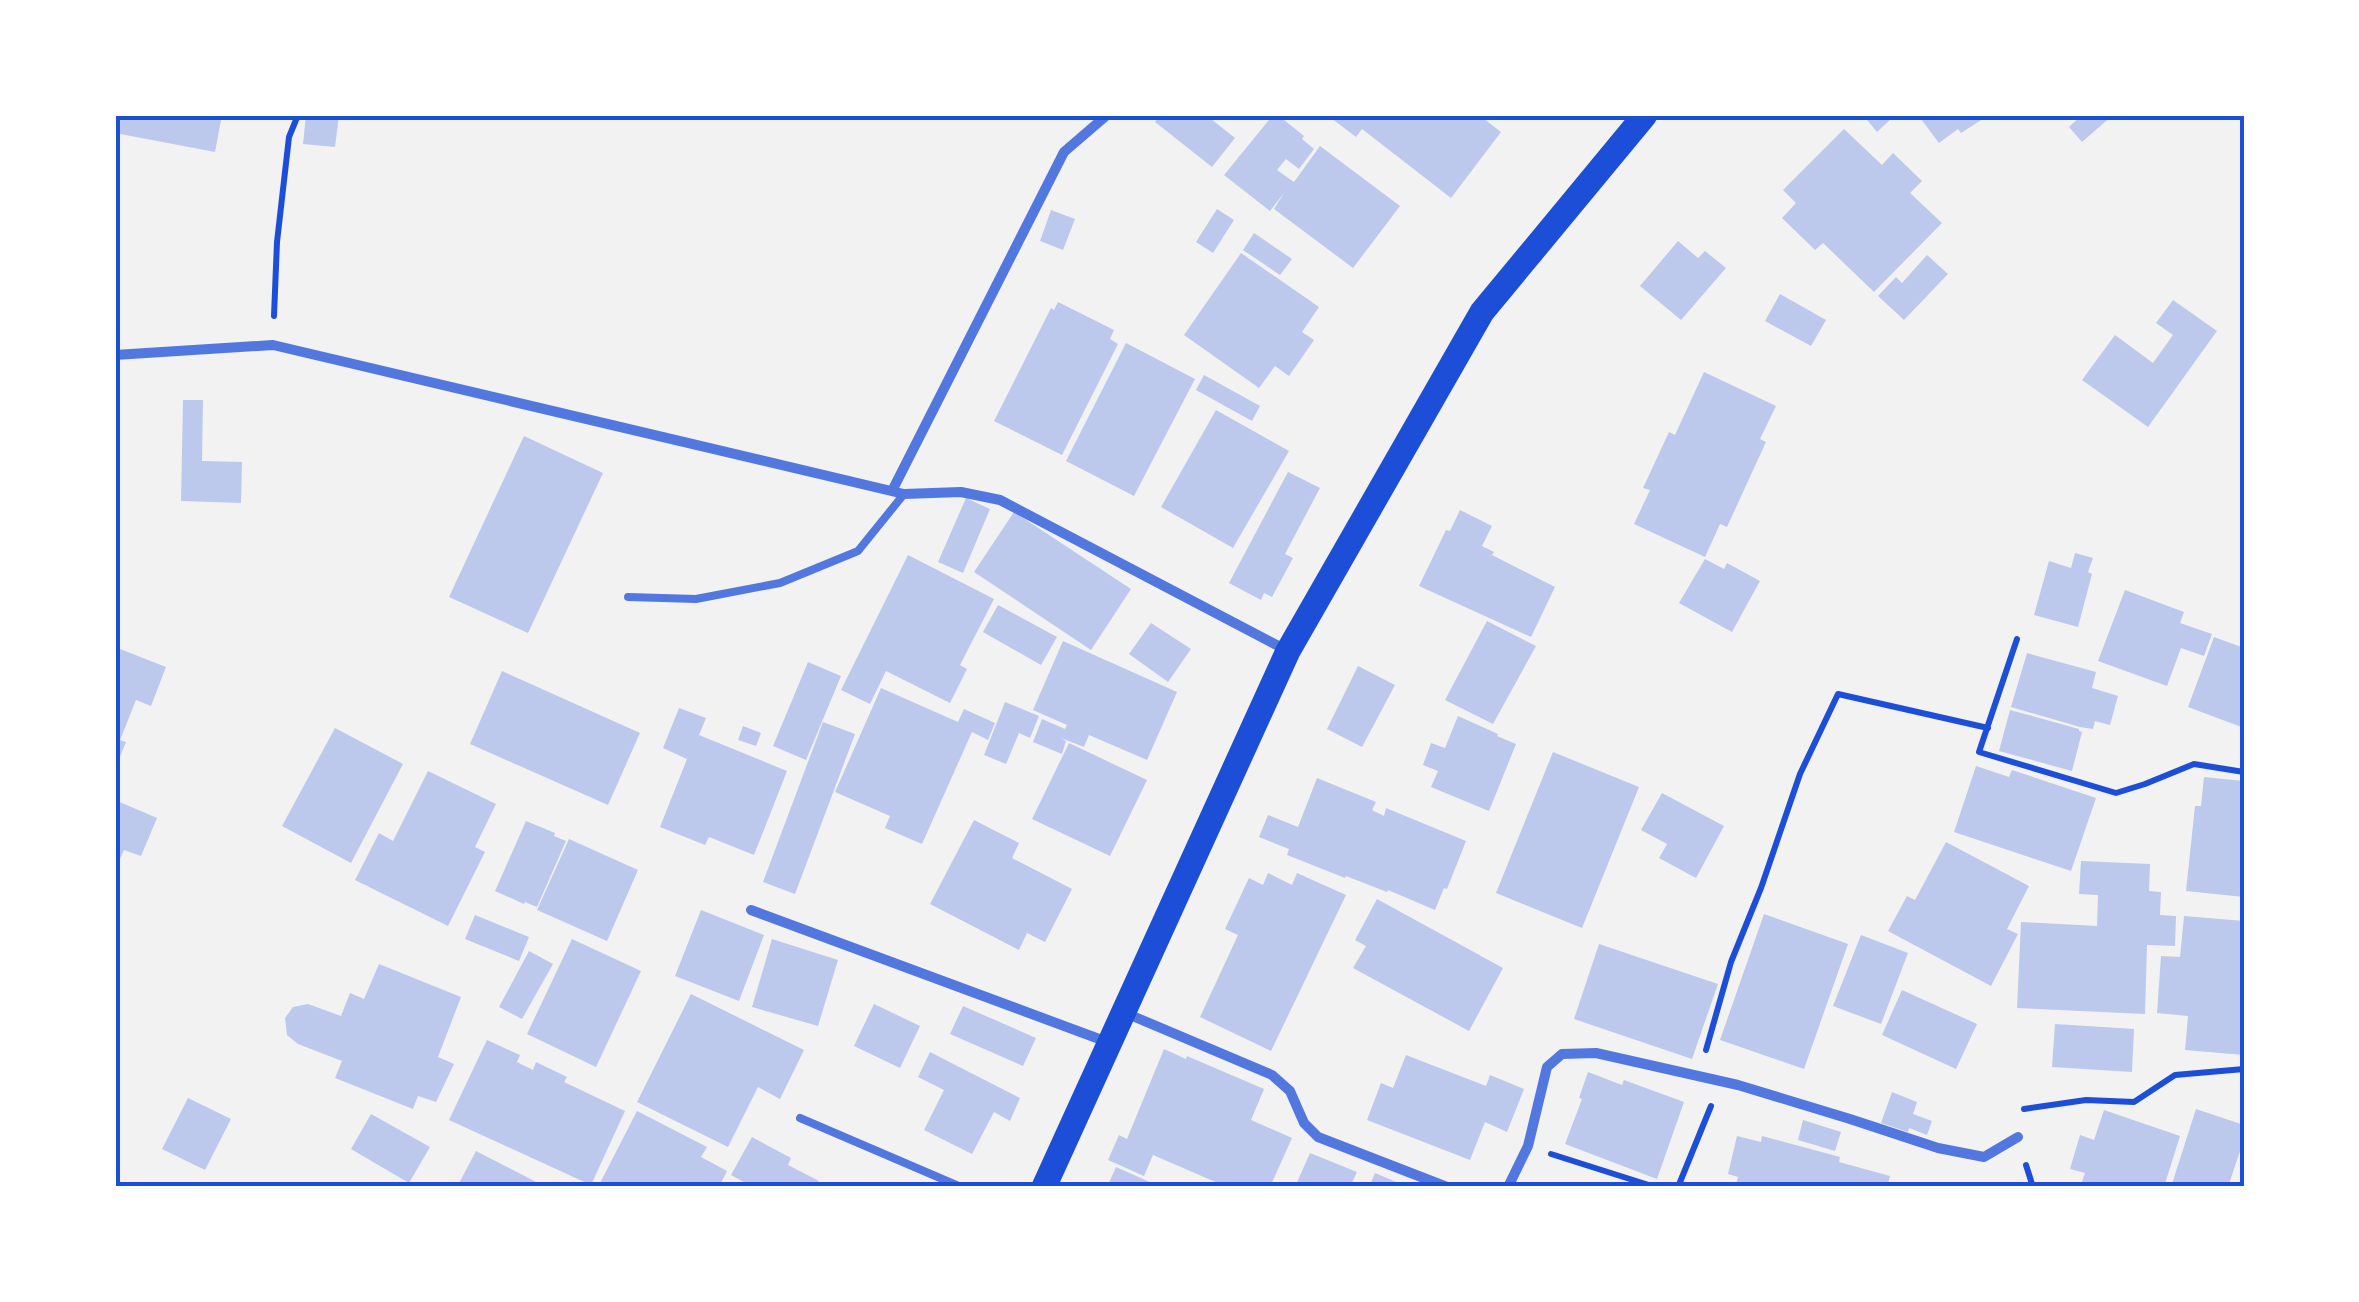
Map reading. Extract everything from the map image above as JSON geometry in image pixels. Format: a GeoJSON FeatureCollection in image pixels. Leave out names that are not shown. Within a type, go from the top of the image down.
{"type":"FeatureCollection","features":[{"type":"Feature","properties":{"kind":"main road"},"geometry":{"type":"LineString","coordinates":[[1044,1187],[1288,651],[1482,312],[1644,115]]}},
{"type":"Feature","properties":{"kind":"street"},"geometry":{"type":"LineString","coordinates":[[898,492],[1064,152],[1107,115]]}},
{"type":"Feature","properties":{"kind":"street"},"geometry":{"type":"LineString","coordinates":[[116,356],[273,344],[898,492],[960,492],[1000,500],[1288,651]]}},
{"type":"Feature","properties":{"kind":"street"},"geometry":{"type":"LineString","coordinates":[[751,910],[1110,1043]]}},
{"type":"Feature","properties":{"kind":"street"},"geometry":{"type":"LineString","coordinates":[[1123,1012],[1272,1075],[1290,1092],[1304,1123],[1318,1138],[1446,1187]]}},
{"type":"Feature","properties":{"kind":"street"},"geometry":{"type":"LineString","coordinates":[[1508,1187],[1528,1146],[1547,1067],[1562,1054],[1596,1053],[1720,1081],[1938,1148],[1984,1157],[2018,1138]]}},
{"type":"Feature","properties":{"kind":"lane"},"geometry":{"type":"LineString","coordinates":[[628,597],[696,600],[780,583],[858,551],[898,492]]}},
{"type":"Feature","properties":{"kind":"lane"},"geometry":{"type":"LineString","coordinates":[[800,1118],[961,1187]]}},
{"type":"Feature","properties":{"kind":"path"},"geometry":{"type":"LineString","coordinates":[[273,344],[277,242],[289,137],[298,115]]}},
{"type":"Feature","properties":{"kind":"path"},"geometry":{"type":"LineString","coordinates":[[2016,639],[1980,752],[2116,793],[2194,764],[2244,772]]}},
{"type":"Feature","properties":{"kind":"path"},"geometry":{"type":"LineString","coordinates":[[1698,1076],[1731,962],[1762,888],[1800,774],[1838,694],[1988,728]]}},
{"type":"Feature","properties":{"kind":"path"},"geometry":{"type":"LineString","coordinates":[[2018,1138],[2019,1110],[2086,1100],[2134,1102],[2175,1075],[2244,1069]]}},
{"type":"Feature","properties":{"kind":"path"},"geometry":{"type":"LineString","coordinates":[[1678,1187],[1720,1081]]}},
{"type":"Feature","properties":{"kind":"path"},"geometry":{"type":"LineString","coordinates":[[1528,1146],[1655,1187]]}},
{"type":"Feature","properties":{"kind":"building"},"geometry":{"type":"Polygon","coordinates":[[[115,115],[222,115],[215,152],[115,133],[115,115]]]}},
{"type":"Feature","properties":{"kind":"building"},"geometry":{"type":"Polygon","coordinates":[[[306,115],[339,115],[335,147],[303,144],[306,115]]]}},
{"type":"Feature","properties":{"kind":"building"},"geometry":{"type":"Polygon","coordinates":[[[1160,115],[1206,115],[1235,138],[1212,167],[1155,122],[1160,115]]]}},
{"type":"Feature","properties":{"kind":"building"},"geometry":{"type":"Polygon","coordinates":[[[1273,115],[1304,136],[1302,139],[1314,149],[1299,169],[1286,159],[1277,170],[1294,182],[1320,146],[1400,206],[1353,268],[1274,209],[1284,193],[1270,211],[1224,175],[1273,115]]]}},
{"type":"Feature","properties":{"kind":"building"},"geometry":{"type":"Polygon","coordinates":[[[1327,115],[1479,115],[1501,132],[1451,198],[1362,129],[1356,137],[1327,115]]]}},
{"type":"Feature","properties":{"kind":"building"},"geometry":{"type":"Polygon","coordinates":[[[1863,115],[1888,115],[1891,119],[1877,132],[1863,115]]]}},
{"type":"Feature","properties":{"kind":"building"},"geometry":{"type":"Polygon","coordinates":[[[1918,115],[1989,115],[1939,143],[1918,115]]]}},
{"type":"Feature","properties":{"kind":"building"},"geometry":{"type":"Polygon","coordinates":[[[2082,115],[2113,115],[2082,142],[2069,127],[2082,115]]]}},
{"type":"Feature","properties":{"kind":"building"},"geometry":{"type":"Polygon","coordinates":[[[1844,129],[1882,165],[1893,153],[1922,181],[1910,193],[1942,223],[1874,292],[1823,243],[1815,250],[1782,218],[1796,203],[1783,190],[1844,129]]]}},
{"type":"Feature","properties":{"kind":"building"},"geometry":{"type":"Polygon","coordinates":[[[1217,209],[1234,220],[1213,253],[1196,242],[1217,209]]]}},
{"type":"Feature","properties":{"kind":"building"},"geometry":{"type":"Polygon","coordinates":[[[1051,210],[1075,219],[1063,250],[1040,241],[1051,210]]]}},
{"type":"Feature","properties":{"kind":"building"},"geometry":{"type":"Polygon","coordinates":[[[1254,233],[1292,259],[1280,275],[1243,250],[1254,233]]]}},
{"type":"Feature","properties":{"kind":"building"},"geometry":{"type":"Polygon","coordinates":[[[1678,241],[1698,258],[1705,251],[1726,268],[1681,320],[1640,286],[1678,241]]]}},
{"type":"Feature","properties":{"kind":"building"},"geometry":{"type":"Polygon","coordinates":[[[1241,253],[1319,307],[1302,332],[1314,340],[1289,376],[1275,366],[1259,388],[1184,335],[1241,253]]]}},
{"type":"Feature","properties":{"kind":"building"},"geometry":{"type":"Polygon","coordinates":[[[1927,255],[1948,274],[1904,320],[1878,296],[1896,277],[1902,283],[1927,255]]]}},
{"type":"Feature","properties":{"kind":"building"},"geometry":{"type":"Polygon","coordinates":[[[1780,294],[1826,320],[1811,346],[1765,321],[1780,294]]]}},
{"type":"Feature","properties":{"kind":"building"},"geometry":{"type":"Polygon","coordinates":[[[2173,300],[2217,331],[2148,427],[2082,380],[2115,335],[2153,363],[2173,335],[2156,323],[2173,300]]]}},
{"type":"Feature","properties":{"kind":"building"},"geometry":{"type":"Polygon","coordinates":[[[1058,302],[1114,330],[1110,339],[1118,344],[1062,455],[994,421],[1051,308],[1054,310],[1058,302]]]}},
{"type":"Feature","properties":{"kind":"building"},"geometry":{"type":"Polygon","coordinates":[[[1126,343],[1195,379],[1134,496],[1066,461],[1126,343]]]}},
{"type":"Feature","properties":{"kind":"building"},"geometry":{"type":"Polygon","coordinates":[[[1704,372],[1776,406],[1760,439],[1766,442],[1727,527],[1720,524],[1705,557],[1634,524],[1650,490],[1643,488],[1669,432],[1675,435],[1704,372]]]}},
{"type":"Feature","properties":{"kind":"building"},"geometry":{"type":"Polygon","coordinates":[[[1204,375],[1260,406],[1252,421],[1196,390],[1204,375]]]}},
{"type":"Feature","properties":{"kind":"building"},"geometry":{"type":"Polygon","coordinates":[[[183,400],[203,400],[202,461],[242,462],[241,503],[181,501],[183,400]]]}},
{"type":"Feature","properties":{"kind":"building"},"geometry":{"type":"Polygon","coordinates":[[[1216,410],[1289,451],[1233,548],[1161,507],[1216,410]]]}},
{"type":"Feature","properties":{"kind":"building"},"geometry":{"type":"Polygon","coordinates":[[[524,436],[603,473],[528,633],[449,597],[524,436]]]}},
{"type":"Feature","properties":{"kind":"building"},"geometry":{"type":"Polygon","coordinates":[[[1288,472],[1320,488],[1285,554],[1293,558],[1272,597],[1264,593],[1261,600],[1229,583],[1288,472]]]}},
{"type":"Feature","properties":{"kind":"building"},"geometry":{"type":"Polygon","coordinates":[[[966,498],[990,509],[963,573],[938,562],[966,498]]]}},
{"type":"Feature","properties":{"kind":"building"},"geometry":{"type":"Polygon","coordinates":[[[1460,510],[1492,526],[1482,546],[1494,552],[1492,555],[1555,587],[1531,637],[1419,586],[1460,510]]]}},
{"type":"Feature","properties":{"kind":"building"},"geometry":{"type":"Polygon","coordinates":[[[1014,512],[1131,589],[1091,650],[974,572],[1014,512]]]}},
{"type":"Feature","properties":{"kind":"building"},"geometry":{"type":"Polygon","coordinates":[[[2075,553],[2093,558],[2078,627],[2034,615],[2049,561],[2071,568],[2075,553]]]}},
{"type":"Feature","properties":{"kind":"building"},"geometry":{"type":"Polygon","coordinates":[[[908,555],[994,599],[960,665],[967,669],[950,703],[886,671],[870,704],[841,690],[908,555]]]}},
{"type":"Feature","properties":{"kind":"building"},"geometry":{"type":"Polygon","coordinates":[[[1705,559],[1724,569],[1727,563],[1760,581],[1732,632],[1679,603],[1705,559]]]}},
{"type":"Feature","properties":{"kind":"building"},"geometry":{"type":"Polygon","coordinates":[[[2125,590],[2184,612],[2180,623],[2212,634],[2204,656],[2181,648],[2167,686],[2098,661],[2125,590]]]}},
{"type":"Feature","properties":{"kind":"building"},"geometry":{"type":"Polygon","coordinates":[[[998,605],[1057,637],[1041,665],[983,632],[998,605]]]}},
{"type":"Feature","properties":{"kind":"building"},"geometry":{"type":"Polygon","coordinates":[[[1487,621],[1536,646],[1493,724],[1445,700],[1487,621]]]}},
{"type":"Feature","properties":{"kind":"building"},"geometry":{"type":"Polygon","coordinates":[[[1151,623],[1191,649],[1168,682],[1129,654],[1151,623]]]}},
{"type":"Feature","properties":{"kind":"building"},"geometry":{"type":"Polygon","coordinates":[[[2214,637],[2244,648],[2244,728],[2188,707],[2214,637]]]}},
{"type":"Feature","properties":{"kind":"building"},"geometry":{"type":"Polygon","coordinates":[[[1063,641],[1177,692],[1147,760],[1089,735],[1084,747],[1061,738],[1066,741],[1062,754],[1033,742],[1042,719],[1065,729],[1067,725],[1033,710],[1063,641]]]}},
{"type":"Feature","properties":{"kind":"building"},"geometry":{"type":"Polygon","coordinates":[[[115,647],[166,667],[151,706],[136,700],[120,740],[126,742],[115,769],[115,647]]]}},
{"type":"Feature","properties":{"kind":"building"},"geometry":{"type":"Polygon","coordinates":[[[2027,653],[2096,672],[2092,688],[2118,696],[2110,725],[2095,721],[2093,729],[2080,727],[2011,707],[2027,653]]]}},
{"type":"Feature","properties":{"kind":"building"},"geometry":{"type":"Polygon","coordinates":[[[808,662],[841,676],[806,760],[773,746],[808,662]]]}},
{"type":"Feature","properties":{"kind":"building"},"geometry":{"type":"Polygon","coordinates":[[[1358,666],[1395,685],[1362,747],[1327,729],[1358,666]]]}},
{"type":"Feature","properties":{"kind":"building"},"geometry":{"type":"Polygon","coordinates":[[[502,671],[640,733],[608,805],[470,744],[502,671]]]}},
{"type":"Feature","properties":{"kind":"building"},"geometry":{"type":"Polygon","coordinates":[[[881,688],[958,722],[964,709],[995,723],[988,740],[972,732],[922,844],[885,828],[890,816],[835,792],[881,688]]]}},
{"type":"Feature","properties":{"kind":"building"},"geometry":{"type":"Polygon","coordinates":[[[1005,702],[1039,716],[1030,738],[1019,733],[1006,764],[984,755],[1005,702]]]}},
{"type":"Feature","properties":{"kind":"building"},"geometry":{"type":"Polygon","coordinates":[[[679,708],[706,718],[699,735],[787,771],[754,855],[709,837],[705,845],[660,827],[687,759],[663,748],[679,708]]]}},
{"type":"Feature","properties":{"kind":"building"},"geometry":{"type":"Polygon","coordinates":[[[2010,710],[2079,729],[2082,732],[2072,771],[1999,751],[2010,710]]]}},
{"type":"Feature","properties":{"kind":"building"},"geometry":{"type":"Polygon","coordinates":[[[1458,716],[1516,744],[1489,811],[1431,787],[1438,771],[1423,765],[1431,743],[1445,748],[1458,716]]]}},
{"type":"Feature","properties":{"kind":"building"},"geometry":{"type":"Polygon","coordinates":[[[823,722],[855,734],[795,894],[763,882],[823,722]]]}},
{"type":"Feature","properties":{"kind":"building"},"geometry":{"type":"Polygon","coordinates":[[[743,726],[761,733],[756,746],[738,740],[743,726]]]}},
{"type":"Feature","properties":{"kind":"building"},"geometry":{"type":"Polygon","coordinates":[[[335,728],[403,764],[351,863],[282,826],[335,728]]]}},
{"type":"Feature","properties":{"kind":"building"},"geometry":{"type":"Polygon","coordinates":[[[1069,743],[1147,780],[1110,856],[1032,819],[1069,743]]]}},
{"type":"Feature","properties":{"kind":"building"},"geometry":{"type":"Polygon","coordinates":[[[1553,752],[1639,787],[1582,928],[1496,893],[1553,752]]]}},
{"type":"Feature","properties":{"kind":"building"},"geometry":{"type":"Polygon","coordinates":[[[1976,766],[2009,777],[2012,770],[2096,798],[2071,871],[1954,832],[1976,766]]]}},
{"type":"Feature","properties":{"kind":"building"},"geometry":{"type":"Polygon","coordinates":[[[428,771],[496,804],[475,847],[485,852],[448,926],[355,880],[379,833],[393,841],[428,771]]]}},
{"type":"Feature","properties":{"kind":"building"},"geometry":{"type":"Polygon","coordinates":[[[2204,777],[2244,781],[2244,897],[2186,891],[2195,806],[2201,806],[2204,777]]]}},
{"type":"Feature","properties":{"kind":"building"},"geometry":{"type":"Polygon","coordinates":[[[1317,778],[1376,802],[1372,810],[1384,816],[1386,808],[1466,841],[1435,910],[1287,855],[1289,849],[1259,837],[1268,815],[1298,827],[1317,778]]]}},
{"type":"Feature","properties":{"kind":"building"},"geometry":{"type":"Polygon","coordinates":[[[1662,793],[1724,826],[1696,878],[1659,858],[1667,844],[1641,830],[1662,793]]]}},
{"type":"Feature","properties":{"kind":"building"},"geometry":{"type":"Polygon","coordinates":[[[115,800],[157,818],[141,856],[124,850],[115,870],[115,800]]]}},
{"type":"Feature","properties":{"kind":"building"},"geometry":{"type":"Polygon","coordinates":[[[974,820],[1019,843],[1012,858],[1072,889],[1045,942],[1027,933],[1019,950],[930,904],[974,820]]]}},
{"type":"Feature","properties":{"kind":"building"},"geometry":{"type":"Polygon","coordinates":[[[526,821],[566,841],[537,907],[495,891],[526,821]]]}},
{"type":"Feature","properties":{"kind":"building"},"geometry":{"type":"Polygon","coordinates":[[[569,839],[638,870],[607,941],[537,910],[569,839]]]}},
{"type":"Feature","properties":{"kind":"building"},"geometry":{"type":"Polygon","coordinates":[[[1946,842],[2029,886],[2007,929],[2018,934],[1991,986],[1888,931],[1907,896],[1915,900],[1946,842]]]}},
{"type":"Feature","properties":{"kind":"building"},"geometry":{"type":"Polygon","coordinates":[[[2081,861],[2150,864],[2149,891],[2161,892],[2160,915],[2176,916],[2175,946],[2147,945],[2145,1014],[2017,1008],[2021,922],[2097,926],[2098,895],[2079,894],[2081,861]]]}},
{"type":"Feature","properties":{"kind":"building"},"geometry":{"type":"Polygon","coordinates":[[[1268,873],[1292,885],[1297,873],[1346,895],[1271,1051],[1200,1017],[1238,935],[1225,929],[1249,878],[1263,885],[1268,873]]]}},
{"type":"Feature","properties":{"kind":"building"},"geometry":{"type":"Polygon","coordinates":[[[1377,899],[1503,968],[1469,1031],[1353,968],[1366,946],[1355,940],[1377,899]]]}},
{"type":"Feature","properties":{"kind":"building"},"geometry":{"type":"Polygon","coordinates":[[[701,910],[764,935],[739,1001],[675,976],[701,910]]]}},
{"type":"Feature","properties":{"kind":"building"},"geometry":{"type":"Polygon","coordinates":[[[1764,914],[1848,944],[1804,1069],[1720,1040],[1764,914]]]}},
{"type":"Feature","properties":{"kind":"building"},"geometry":{"type":"Polygon","coordinates":[[[475,915],[529,937],[519,961],[465,939],[475,915]]]}},
{"type":"Feature","properties":{"kind":"building"},"geometry":{"type":"Polygon","coordinates":[[[2184,916],[2244,921],[2240,1002],[2244,1002],[2244,1055],[2185,1050],[2188,1016],[2157,1013],[2161,956],[2180,957],[2184,916]]]}},
{"type":"Feature","properties":{"kind":"building"},"geometry":{"type":"Polygon","coordinates":[[[1861,935],[1908,953],[1881,1024],[1833,1006],[1861,935]]]}},
{"type":"Feature","properties":{"kind":"building"},"geometry":{"type":"Polygon","coordinates":[[[572,939],[641,971],[596,1067],[527,1034],[572,939]]]}},
{"type":"Feature","properties":{"kind":"building"},"geometry":{"type":"Polygon","coordinates":[[[772,939],[838,960],[818,1026],[752,1007],[772,939]]]}},
{"type":"Feature","properties":{"kind":"building"},"geometry":{"type":"Polygon","coordinates":[[[1599,944],[1718,984],[1692,1059],[1574,1019],[1599,944]]]}},
{"type":"Feature","properties":{"kind":"building"},"geometry":{"type":"Polygon","coordinates":[[[529,951],[553,964],[522,1019],[499,1007],[529,951]]]}},
{"type":"Feature","properties":{"kind":"building"},"geometry":{"type":"Polygon","coordinates":[[[379,964],[461,997],[438,1057],[454,1064],[436,1102],[418,1096],[413,1109],[335,1078],[342,1061],[298,1044],[287,1035],[285,1018],[293,1007],[308,1004],[341,1016],[350,993],[364,999],[379,964]]]}},
{"type":"Feature","properties":{"kind":"building"},"geometry":{"type":"Polygon","coordinates":[[[1902,990],[1977,1024],[1956,1069],[1882,1035],[1902,990]]]}},
{"type":"Feature","properties":{"kind":"building"},"geometry":{"type":"Polygon","coordinates":[[[691,994],[804,1050],[780,1099],[758,1087],[728,1147],[637,1102],[691,994]]]}},
{"type":"Feature","properties":{"kind":"building"},"geometry":{"type":"Polygon","coordinates":[[[874,1004],[920,1026],[900,1068],[854,1046],[874,1004]]]}},
{"type":"Feature","properties":{"kind":"building"},"geometry":{"type":"Polygon","coordinates":[[[963,1006],[1036,1038],[1023,1066],[950,1034],[963,1006]]]}},
{"type":"Feature","properties":{"kind":"building"},"geometry":{"type":"Polygon","coordinates":[[[2055,1024],[2134,1029],[2132,1072],[2052,1067],[2055,1024]]]}},
{"type":"Feature","properties":{"kind":"building"},"geometry":{"type":"Polygon","coordinates":[[[487,1040],[520,1055],[517,1062],[533,1070],[536,1062],[567,1077],[564,1082],[625,1111],[591,1185],[449,1120],[487,1040]]]}},
{"type":"Feature","properties":{"kind":"building"},"geometry":{"type":"Polygon","coordinates":[[[1164,1049],[1264,1089],[1251,1120],[1292,1138],[1270,1187],[1227,1187],[1153,1155],[1144,1176],[1108,1160],[1119,1135],[1127,1139],[1164,1049]]]}},
{"type":"Feature","properties":{"kind":"building"},"geometry":{"type":"Polygon","coordinates":[[[930,1052],[1020,1098],[1010,1121],[994,1112],[972,1154],[924,1130],[944,1090],[918,1077],[930,1052]]]}},
{"type":"Feature","properties":{"kind":"building"},"geometry":{"type":"Polygon","coordinates":[[[1406,1055],[1486,1086],[1490,1075],[1524,1089],[1507,1132],[1485,1122],[1470,1160],[1367,1120],[1381,1083],[1393,1088],[1406,1055]]]}},
{"type":"Feature","properties":{"kind":"building"},"geometry":{"type":"Polygon","coordinates":[[[1588,1072],[1622,1085],[1624,1080],[1684,1102],[1657,1179],[1565,1144],[1588,1072]]]}},
{"type":"Feature","properties":{"kind":"building"},"geometry":{"type":"Polygon","coordinates":[[[1892,1092],[1917,1102],[1913,1114],[1932,1121],[1927,1135],[1881,1123],[1892,1092]]]}},
{"type":"Feature","properties":{"kind":"building"},"geometry":{"type":"Polygon","coordinates":[[[188,1098],[231,1119],[205,1170],[162,1149],[188,1098]]]}},
{"type":"Feature","properties":{"kind":"building"},"geometry":{"type":"Polygon","coordinates":[[[2196,1109],[2244,1125],[2244,1139],[2228,1187],[2171,1187],[2196,1109]]]}},
{"type":"Feature","properties":{"kind":"building"},"geometry":{"type":"Polygon","coordinates":[[[2104,1110],[2180,1136],[2164,1187],[2080,1187],[2085,1173],[2070,1169],[2080,1135],[2094,1140],[2104,1110]]]}},
{"type":"Feature","properties":{"kind":"building"},"geometry":{"type":"Polygon","coordinates":[[[637,1111],[707,1147],[701,1157],[727,1171],[719,1187],[598,1187],[637,1111]]]}},
{"type":"Feature","properties":{"kind":"building"},"geometry":{"type":"Polygon","coordinates":[[[371,1114],[430,1147],[409,1183],[351,1149],[371,1114]]]}},
{"type":"Feature","properties":{"kind":"building"},"geometry":{"type":"Polygon","coordinates":[[[1803,1120],[1841,1132],[1835,1151],[1798,1140],[1803,1120]]]}},
{"type":"Feature","properties":{"kind":"building"},"geometry":{"type":"Polygon","coordinates":[[[1737,1136],[1761,1142],[1762,1136],[1840,1157],[1839,1162],[1890,1176],[1887,1187],[1735,1187],[1738,1177],[1728,1174],[1737,1136]]]}},
{"type":"Feature","properties":{"kind":"building"},"geometry":{"type":"Polygon","coordinates":[[[752,1137],[791,1158],[788,1165],[819,1181],[816,1187],[753,1187],[731,1175],[752,1137]]]}},
{"type":"Feature","properties":{"kind":"building"},"geometry":{"type":"Polygon","coordinates":[[[476,1151],[546,1187],[457,1187],[476,1151]]]}},
{"type":"Feature","properties":{"kind":"building"},"geometry":{"type":"Polygon","coordinates":[[[1310,1153],[1357,1172],[1350,1187],[1295,1187],[1310,1153]]]}},
{"type":"Feature","properties":{"kind":"building"},"geometry":{"type":"Polygon","coordinates":[[[1116,1167],[1161,1187],[1107,1187],[1116,1167]]]}},
{"type":"Feature","properties":{"kind":"building"},"geometry":{"type":"Polygon","coordinates":[[[1375,1173],[1408,1187],[1369,1187],[1375,1173]]]}}]}
